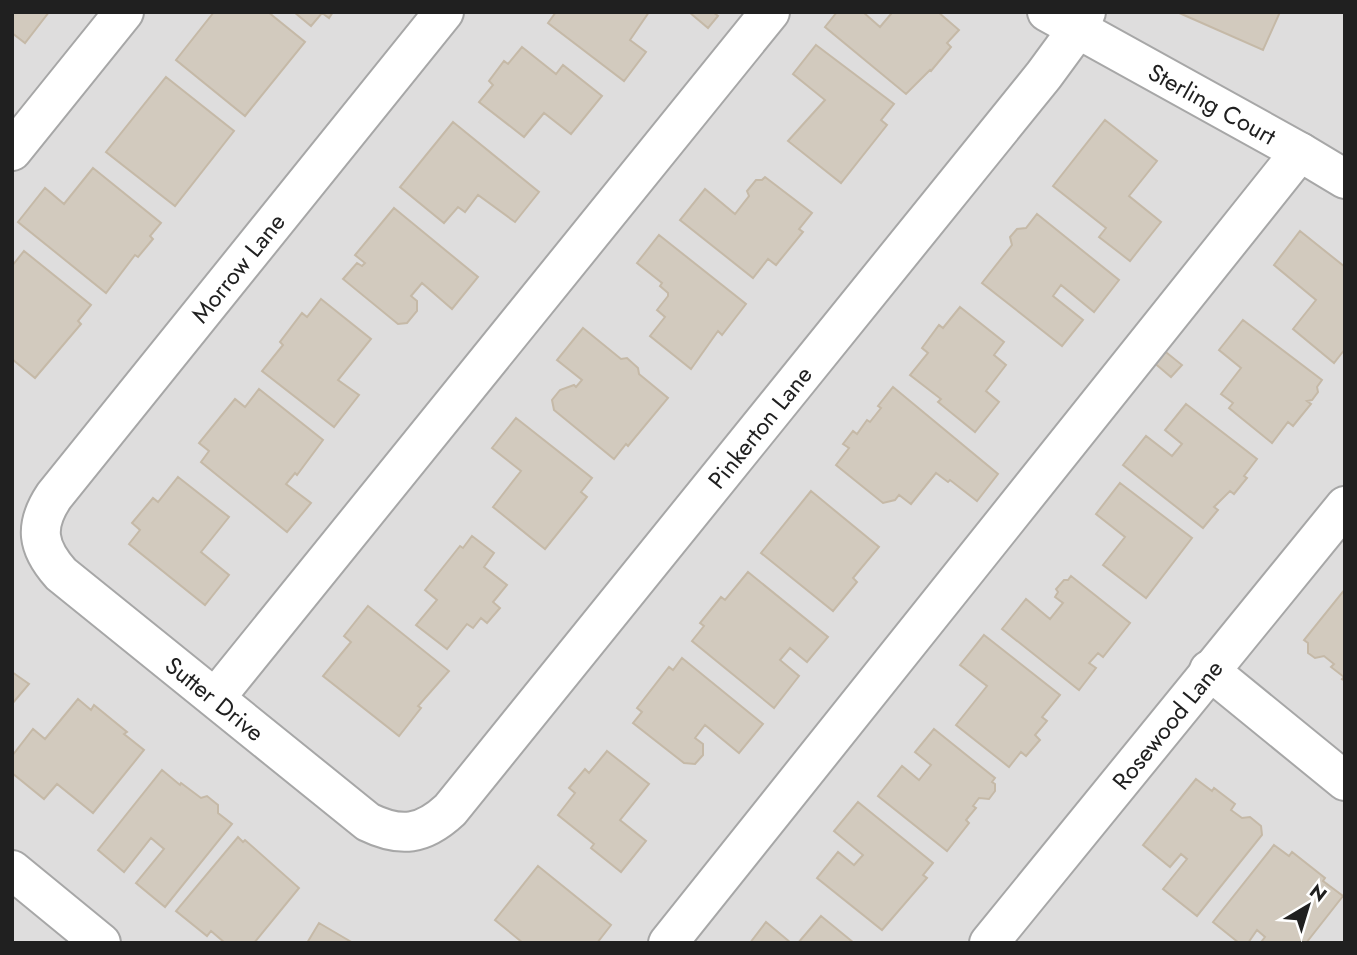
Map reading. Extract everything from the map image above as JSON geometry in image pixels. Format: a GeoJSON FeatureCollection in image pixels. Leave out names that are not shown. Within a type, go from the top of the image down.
{"type":"FeatureCollection","features":[{"type":"Feature","properties":{"kind":"street"},"geometry":{"type":"LineString","coordinates":[[12,151],[124,12]]}},
{"type":"Feature","properties":{"kind":"street","name":"Morrow Lane"},"geometry":{"type":"LineString","coordinates":[[40,527],[44,511],[54,496],[444,12]]}},
{"type":"Feature","properties":{"kind":"street"},"geometry":{"type":"LineString","coordinates":[[216,697],[770,12]]}},
{"type":"Feature","properties":{"kind":"street","name":"Sterling Court"},"geometry":{"type":"LineString","coordinates":[[1070,18],[1345,180]]}},
{"type":"Feature","properties":{"kind":"street","name":"Pinkerton Lane"},"geometry":{"type":"LineString","coordinates":[[421,830],[437,822],[450,810],[1044,75],[1070,18]]}},
{"type":"Feature","properties":{"kind":"street"},"geometry":{"type":"LineString","coordinates":[[668,943],[1300,152]]}},
{"type":"Feature","properties":{"kind":"street","name":"Rosewood Lane"},"geometry":{"type":"LineString","coordinates":[[989,943],[1345,506]]}},
{"type":"Feature","properties":{"kind":"street","name":"Sutter Drive"},"geometry":{"type":"LineString","coordinates":[[40,527],[42,545],[61,574],[368,822],[385,830],[403,833],[421,830]]}},
{"type":"Feature","properties":{"kind":"street"},"geometry":{"type":"LineString","coordinates":[[1209,670],[1345,781]]}},
{"type":"Feature","properties":{"kind":"street"},"geometry":{"type":"LineString","coordinates":[[12,870],[101,943]]}},
{"type":"Feature","properties":{"kind":"shaded area"},"geometry":{"type":"Polygon","coordinates":[[[12,12],[1345,12],[1345,943],[12,943],[12,12]]]}},
{"type":"Feature","properties":{"kind":"building"},"geometry":{"type":"Polygon","coordinates":[[[12,12],[49,12],[25,43],[12,33],[12,12]]]}},
{"type":"Feature","properties":{"kind":"building"},"geometry":{"type":"Polygon","coordinates":[[[214,12],[268,12],[305,42],[245,116],[176,60],[214,12]]]}},
{"type":"Feature","properties":{"kind":"building"},"geometry":{"type":"Polygon","coordinates":[[[294,12],[333,12],[329,18],[322,13],[311,26],[294,12]]]}},
{"type":"Feature","properties":{"kind":"building"},"geometry":{"type":"Polygon","coordinates":[[[556,12],[649,12],[630,40],[646,52],[624,81],[548,23],[556,12]]]}},
{"type":"Feature","properties":{"kind":"building"},"geometry":{"type":"Polygon","coordinates":[[[689,12],[713,12],[718,16],[708,28],[689,12]]]}},
{"type":"Feature","properties":{"kind":"building"},"geometry":{"type":"Polygon","coordinates":[[[837,12],[863,12],[880,27],[891,14],[889,12],[938,12],[959,30],[947,43],[951,47],[931,71],[906,94],[825,27],[837,12]]]}},
{"type":"Feature","properties":{"kind":"building"},"geometry":{"type":"Polygon","coordinates":[[[1177,12],[1280,12],[1263,50],[1177,12]]]}},
{"type":"Feature","properties":{"kind":"building"},"geometry":{"type":"Polygon","coordinates":[[[816,45],[894,104],[881,120],[887,125],[841,183],[788,141],[825,100],[793,74],[816,45]]]}},
{"type":"Feature","properties":{"kind":"building"},"geometry":{"type":"Polygon","coordinates":[[[522,47],[556,74],[563,65],[602,96],[571,134],[544,113],[524,137],[479,102],[493,85],[489,81],[504,61],[508,64],[522,47]]]}},
{"type":"Feature","properties":{"kind":"building"},"geometry":{"type":"Polygon","coordinates":[[[166,77],[234,131],[175,206],[106,152],[166,77]]]}},
{"type":"Feature","properties":{"kind":"building"},"geometry":{"type":"Polygon","coordinates":[[[1105,120],[1157,161],[1129,196],[1161,222],[1130,261],[1099,237],[1106,228],[1053,186],[1105,120]]]}},
{"type":"Feature","properties":{"kind":"building"},"geometry":{"type":"Polygon","coordinates":[[[453,122],[539,192],[515,222],[478,195],[465,212],[458,207],[444,223],[400,187],[453,122]]]}},
{"type":"Feature","properties":{"kind":"building"},"geometry":{"type":"Polygon","coordinates":[[[93,168],[161,223],[150,236],[153,239],[138,257],[135,255],[106,293],[18,222],[45,188],[64,204],[93,168]]]}},
{"type":"Feature","properties":{"kind":"building"},"geometry":{"type":"Polygon","coordinates":[[[765,177],[812,213],[799,229],[803,232],[776,265],[768,259],[753,278],[680,220],[705,189],[735,214],[749,196],[747,191],[756,180],[765,177]]]}},
{"type":"Feature","properties":{"kind":"building"},"geometry":{"type":"Polygon","coordinates":[[[394,208],[478,277],[452,309],[422,283],[411,296],[417,301],[417,311],[407,323],[398,324],[343,279],[357,263],[362,266],[365,263],[355,255],[394,208]]]}},
{"type":"Feature","properties":{"kind":"building"},"geometry":{"type":"Polygon","coordinates":[[[1037,214],[1119,280],[1094,312],[1061,285],[1053,296],[1083,320],[1062,346],[982,283],[1012,245],[1010,237],[1017,229],[1026,228],[1037,214]]]}},
{"type":"Feature","properties":{"kind":"building"},"geometry":{"type":"Polygon","coordinates":[[[1300,231],[1345,267],[1345,349],[1334,363],[1293,329],[1316,300],[1274,265],[1300,231]]]}},
{"type":"Feature","properties":{"kind":"building"},"geometry":{"type":"Polygon","coordinates":[[[659,235],[746,304],[722,335],[718,331],[691,369],[650,336],[665,317],[657,310],[668,293],[660,286],[662,283],[637,263],[659,235]]]}},
{"type":"Feature","properties":{"kind":"building"},"geometry":{"type":"Polygon","coordinates":[[[24,251],[91,305],[78,321],[81,324],[35,378],[12,359],[12,266],[24,251]]]}},
{"type":"Feature","properties":{"kind":"building"},"geometry":{"type":"Polygon","coordinates":[[[321,299],[371,339],[338,380],[359,395],[334,427],[262,371],[283,345],[280,342],[302,313],[307,317],[321,299]]]}},
{"type":"Feature","properties":{"kind":"building"},"geometry":{"type":"Polygon","coordinates":[[[960,307],[1004,342],[994,355],[1006,365],[986,391],[999,402],[975,432],[938,402],[941,399],[910,375],[928,353],[922,348],[939,325],[943,328],[960,307]]]}},
{"type":"Feature","properties":{"kind":"building"},"geometry":{"type":"Polygon","coordinates":[[[1243,320],[1322,380],[1317,387],[1318,392],[1312,400],[1307,401],[1311,404],[1293,426],[1288,422],[1272,443],[1229,408],[1233,403],[1221,394],[1241,368],[1219,350],[1243,320]]]}},
{"type":"Feature","properties":{"kind":"building"},"geometry":{"type":"Polygon","coordinates":[[[583,328],[621,359],[627,358],[638,368],[639,374],[668,398],[614,459],[554,410],[552,400],[560,390],[574,385],[576,387],[582,380],[557,360],[583,328]]]}},
{"type":"Feature","properties":{"kind":"building"},"geometry":{"type":"Polygon","coordinates":[[[1162,349],[1182,365],[1171,377],[1152,361],[1162,349]]]}},
{"type":"Feature","properties":{"kind":"building"},"geometry":{"type":"Polygon","coordinates":[[[893,387],[998,474],[977,501],[950,480],[948,482],[936,473],[911,504],[899,495],[895,500],[883,503],[836,465],[849,448],[843,444],[853,431],[857,434],[867,420],[870,422],[881,408],[878,406],[893,387]]]}},
{"type":"Feature","properties":{"kind":"building"},"geometry":{"type":"Polygon","coordinates":[[[259,389],[323,440],[297,475],[295,473],[286,484],[311,503],[287,532],[201,462],[209,451],[199,443],[235,399],[245,407],[259,389]]]}},
{"type":"Feature","properties":{"kind":"building"},"geometry":{"type":"Polygon","coordinates":[[[1186,404],[1257,459],[1234,494],[1230,491],[1214,507],[1218,510],[1203,528],[1123,465],[1146,436],[1172,456],[1182,444],[1165,430],[1186,404]]]}},
{"type":"Feature","properties":{"kind":"building"},"geometry":{"type":"Polygon","coordinates":[[[516,418],[592,478],[581,492],[587,497],[545,549],[493,507],[521,471],[492,448],[516,418]]]}},
{"type":"Feature","properties":{"kind":"building"},"geometry":{"type":"Polygon","coordinates":[[[178,477],[229,517],[201,552],[229,575],[205,605],[129,544],[140,530],[132,523],[153,498],[158,502],[178,477]]]}},
{"type":"Feature","properties":{"kind":"building"},"geometry":{"type":"Polygon","coordinates":[[[1120,483],[1192,538],[1146,598],[1103,565],[1125,537],[1096,514],[1120,483]]]}},
{"type":"Feature","properties":{"kind":"building"},"geometry":{"type":"Polygon","coordinates":[[[811,491],[879,547],[853,578],[857,582],[833,611],[761,553],[811,491]]]}},
{"type":"Feature","properties":{"kind":"building"},"geometry":{"type":"Polygon","coordinates":[[[472,536],[494,553],[484,567],[507,585],[493,602],[500,608],[487,623],[481,618],[473,628],[467,624],[447,649],[416,625],[437,600],[425,590],[460,546],[463,548],[472,536]]]}},
{"type":"Feature","properties":{"kind":"building"},"geometry":{"type":"Polygon","coordinates":[[[748,572],[828,637],[807,662],[790,648],[780,660],[799,676],[774,708],[692,641],[704,626],[700,623],[721,597],[725,600],[748,572]]]}},
{"type":"Feature","properties":{"kind":"building"},"geometry":{"type":"Polygon","coordinates":[[[1071,576],[1130,623],[1103,657],[1098,653],[1089,663],[1096,668],[1079,690],[1002,629],[1026,599],[1050,619],[1063,603],[1055,597],[1058,592],[1056,589],[1071,576]]]}},
{"type":"Feature","properties":{"kind":"building"},"geometry":{"type":"Polygon","coordinates":[[[1345,589],[1345,681],[1342,679],[1344,677],[1331,667],[1334,664],[1324,656],[1315,658],[1308,653],[1308,643],[1304,640],[1345,589]]]}},
{"type":"Feature","properties":{"kind":"building"},"geometry":{"type":"Polygon","coordinates":[[[368,606],[449,671],[418,706],[421,708],[399,736],[323,676],[351,642],[344,636],[368,606]]]}},
{"type":"Feature","properties":{"kind":"building"},"geometry":{"type":"Polygon","coordinates":[[[984,635],[1060,695],[1042,717],[1047,721],[1035,735],[1040,740],[1026,756],[1021,752],[1009,767],[956,725],[987,686],[960,665],[984,635]]]}},
{"type":"Feature","properties":{"kind":"building"},"geometry":{"type":"Polygon","coordinates":[[[682,658],[763,724],[739,753],[705,725],[695,738],[703,744],[703,755],[695,764],[684,763],[633,723],[642,712],[637,708],[669,667],[673,670],[682,658]]]}},
{"type":"Feature","properties":{"kind":"building"},"geometry":{"type":"Polygon","coordinates":[[[12,672],[29,684],[12,704],[12,672]]]}},
{"type":"Feature","properties":{"kind":"building"},"geometry":{"type":"Polygon","coordinates":[[[78,699],[91,710],[94,705],[144,750],[93,813],[57,784],[44,799],[12,773],[12,756],[33,729],[45,739],[78,699]]]}},
{"type":"Feature","properties":{"kind":"building"},"geometry":{"type":"Polygon","coordinates":[[[934,729],[995,778],[992,782],[995,784],[995,791],[989,799],[979,798],[973,806],[976,808],[966,820],[969,823],[947,851],[878,796],[902,766],[919,780],[931,765],[915,752],[934,729]]]}},
{"type":"Feature","properties":{"kind":"building"},"geometry":{"type":"Polygon","coordinates":[[[607,751],[649,784],[620,820],[646,841],[621,872],[591,848],[594,844],[558,815],[575,793],[569,788],[585,769],[589,773],[607,751]]]}},
{"type":"Feature","properties":{"kind":"building"},"geometry":{"type":"Polygon","coordinates":[[[162,770],[201,798],[207,796],[218,805],[218,813],[232,824],[165,907],[136,883],[164,849],[151,838],[124,872],[98,850],[162,770]]]}},
{"type":"Feature","properties":{"kind":"building"},"geometry":{"type":"Polygon","coordinates":[[[1196,779],[1212,791],[1214,788],[1235,804],[1231,810],[1242,818],[1250,817],[1261,826],[1262,835],[1197,916],[1163,889],[1187,859],[1181,854],[1170,867],[1143,845],[1196,779]]]}},
{"type":"Feature","properties":{"kind":"building"},"geometry":{"type":"Polygon","coordinates":[[[858,802],[933,863],[923,875],[927,878],[882,930],[817,878],[838,852],[854,865],[863,855],[834,831],[858,802]]]}},
{"type":"Feature","properties":{"kind":"building"},"geometry":{"type":"Polygon","coordinates":[[[238,837],[243,842],[245,840],[299,888],[254,943],[225,943],[211,931],[207,936],[176,911],[238,837]]]}},
{"type":"Feature","properties":{"kind":"building"},"geometry":{"type":"Polygon","coordinates":[[[1274,845],[1289,856],[1292,852],[1343,896],[1306,943],[1264,943],[1262,941],[1265,937],[1257,930],[1248,943],[1239,943],[1213,922],[1274,845]]]}},
{"type":"Feature","properties":{"kind":"building"},"geometry":{"type":"Polygon","coordinates":[[[538,866],[611,925],[597,943],[523,943],[495,920],[538,866]]]}},
{"type":"Feature","properties":{"kind":"building"},"geometry":{"type":"Polygon","coordinates":[[[821,916],[854,943],[798,943],[821,916]]]}},
{"type":"Feature","properties":{"kind":"building"},"geometry":{"type":"Polygon","coordinates":[[[766,922],[791,943],[750,943],[766,922]]]}},
{"type":"Feature","properties":{"kind":"building"},"geometry":{"type":"Polygon","coordinates":[[[319,923],[353,943],[307,943],[319,923]]]}}]}
